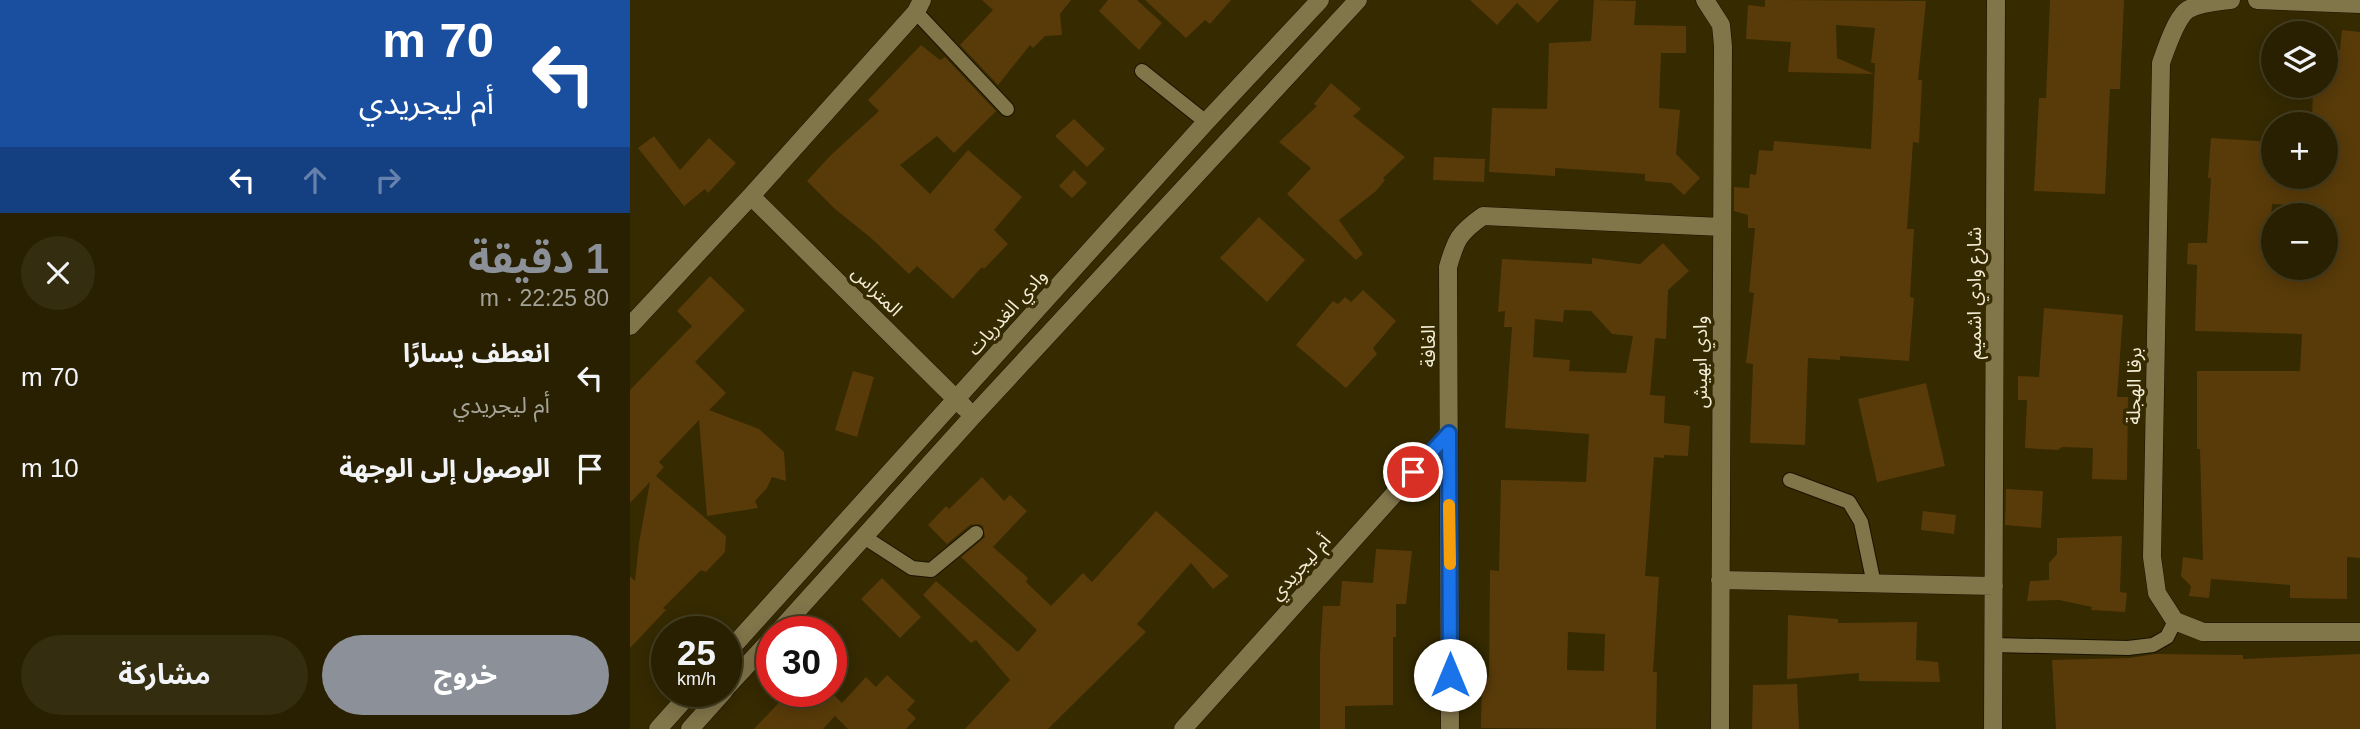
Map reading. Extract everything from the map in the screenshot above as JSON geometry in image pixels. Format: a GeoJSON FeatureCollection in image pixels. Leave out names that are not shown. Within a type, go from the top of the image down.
{"type":"FeatureCollection","features":[{"type":"Feature","properties":{"kind":"street","name":"وادي الغدريات"},"geometry":{"type":"LineString","coordinates":[[742,636],[1206,122],[1320,0]]}},
{"type":"Feature","properties":{"kind":"street"},"geometry":{"type":"LineString","coordinates":[[792,616],[1357,0]]}},
{"type":"Feature","properties":{"kind":"street","name":"وادي ابهيش"},"geometry":{"type":"LineString","coordinates":[[1705,0],[1721,25],[1723,46],[1720,729]]}},
{"type":"Feature","properties":{"kind":"street","name":"شارع وادي اشميم"},"geometry":{"type":"LineString","coordinates":[[1993,729],[1996,0]]}},
{"type":"Feature","properties":{"kind":"street","name":"برقا الهجلة"},"geometry":{"type":"LineString","coordinates":[[2175,621],[2157,593],[2152,557],[2161,63],[2173,33],[2186,11],[2213,2],[2231,0]]}},
{"type":"Feature","properties":{"kind":"street"},"geometry":{"type":"LineString","coordinates":[[2257,0],[2360,4]]}},
{"type":"Feature","properties":{"kind":"street"},"geometry":{"type":"LineString","coordinates":[[630,326],[751,196],[919,6]]}},
{"type":"Feature","properties":{"kind":"street","name":"المتراس"},"geometry":{"type":"LineString","coordinates":[[751,196],[973,416]]}},
{"type":"Feature","properties":{"kind":"street","name":"الغافة"},"geometry":{"type":"LineString","coordinates":[[1450,729],[1448,267],[1454,246],[1464,229],[1483,216],[1722,228]]}},
{"type":"Feature","properties":{"kind":"street","name":"أم ليجريدي"},"geometry":{"type":"LineString","coordinates":[[1183,729],[1449,433]]}},
{"type":"Feature","properties":{"kind":"street"},"geometry":{"type":"LineString","coordinates":[[1720,580],[1994,586]]}},
{"type":"Feature","properties":{"kind":"street"},"geometry":{"type":"LineString","coordinates":[[2175,621],[2203,632],[2360,632]]}},
{"type":"Feature","properties":{"kind":"street"},"geometry":{"type":"LineString","coordinates":[[742,671],[756,656]]}},
{"type":"Feature","properties":{"kind":"street"},"geometry":{"type":"LineString","coordinates":[[658,729],[678,707]]}},
{"type":"Feature","properties":{"kind":"street"},"geometry":{"type":"LineString","coordinates":[[690,729],[710,707]]}},
{"type":"Feature","properties":{"kind":"lane"},"geometry":{"type":"LineString","coordinates":[[919,6],[1007,109]]}},
{"type":"Feature","properties":{"kind":"lane"},"geometry":{"type":"LineString","coordinates":[[1142,71],[1206,122]]}},
{"type":"Feature","properties":{"kind":"lane"},"geometry":{"type":"LineString","coordinates":[[1790,480],[1849,502],[1861,522],[1874,584]]}},
{"type":"Feature","properties":{"kind":"lane"},"geometry":{"type":"LineString","coordinates":[[864,537],[912,568],[931,570],[976,533]]}},
{"type":"Feature","properties":{"kind":"lane"},"geometry":{"type":"LineString","coordinates":[[1994,645],[2128,648],[2154,645],[2167,637],[2175,621]]}},
{"type":"Feature","properties":{"kind":"building"},"geometry":{"type":"Polygon","coordinates":[[[982,0],[1071,0],[1060,14],[1062,35],[1045,36],[1033,48],[1030,45],[998,85],[960,45],[993,10],[982,0]]]}},
{"type":"Feature","properties":{"kind":"building"},"geometry":{"type":"Polygon","coordinates":[[[1108,0],[1137,0],[1162,23],[1139,50],[1099,11],[1108,0]]]}},
{"type":"Feature","properties":{"kind":"building"},"geometry":{"type":"Polygon","coordinates":[[[1145,0],[1231,0],[1210,24],[1205,20],[1186,38],[1145,0]]]}},
{"type":"Feature","properties":{"kind":"building"},"geometry":{"type":"Polygon","coordinates":[[[1470,0],[1559,0],[1538,23],[1517,3],[1497,25],[1470,0]]]}},
{"type":"Feature","properties":{"kind":"building"},"geometry":{"type":"Polygon","coordinates":[[[1594,0],[1636,1],[1634,25],[1686,26],[1686,53],[1661,53],[1659,108],[1680,110],[1676,154],[1700,178],[1684,195],[1671,183],[1645,181],[1645,174],[1555,168],[1555,176],[1489,172],[1492,108],[1547,109],[1549,43],[1591,41],[1594,0]]]}},
{"type":"Feature","properties":{"kind":"building"},"geometry":{"type":"Polygon","coordinates":[[[1765,0],[1926,1],[1918,80],[1922,80],[1919,143],[1913,142],[1907,229],[1914,229],[1910,297],[1914,298],[1909,361],[1840,356],[1840,360],[1808,358],[1805,445],[1750,443],[1753,364],[1746,363],[1754,293],[1749,292],[1755,228],[1748,228],[1748,215],[1734,211],[1734,187],[1749,188],[1750,174],[1756,175],[1759,150],[1773,151],[1774,141],[1871,149],[1875,63],[1871,63],[1875,28],[1836,25],[1837,58],[1874,74],[1788,72],[1791,42],[1746,39],[1748,5],[1765,7],[1765,0]]]}},
{"type":"Feature","properties":{"kind":"building"},"geometry":{"type":"Polygon","coordinates":[[[2050,0],[2124,0],[2120,89],[2110,89],[2105,194],[2034,191],[2039,98],[2046,98],[2050,0]]]}},
{"type":"Feature","properties":{"kind":"building"},"geometry":{"type":"Polygon","coordinates":[[[2342,30],[2360,32],[2360,558],[2347,557],[2347,599],[2290,598],[2290,585],[2211,579],[2209,598],[2189,596],[2191,586],[2181,576],[2183,557],[2203,560],[2200,449],[2197,449],[2197,371],[2300,371],[2302,334],[2195,331],[2197,265],[2187,264],[2188,243],[2207,243],[2211,138],[2261,141],[2261,189],[2338,189],[2338,112],[2312,112],[2313,98],[2338,98],[2338,50],[2342,30]]]}},
{"type":"Feature","properties":{"kind":"building"},"geometry":{"type":"Polygon","coordinates":[[[921,45],[940,60],[945,57],[996,111],[954,153],[937,136],[900,165],[930,194],[968,150],[1022,197],[994,230],[1008,244],[984,269],[982,267],[953,299],[917,266],[909,274],[807,181],[879,111],[868,100],[921,45]]]}},
{"type":"Feature","properties":{"kind":"building"},"geometry":{"type":"Polygon","coordinates":[[[1331,83],[1361,109],[1353,116],[1405,157],[1383,178],[1385,180],[1376,191],[1339,220],[1363,254],[1356,260],[1287,194],[1311,168],[1279,142],[1317,106],[1314,104],[1331,83]]]}},
{"type":"Feature","properties":{"kind":"building"},"geometry":{"type":"Polygon","coordinates":[[[1074,119],[1105,149],[1087,167],[1055,136],[1074,119]]]}},
{"type":"Feature","properties":{"kind":"building"},"geometry":{"type":"Polygon","coordinates":[[[654,136],[680,170],[709,138],[736,163],[708,193],[705,189],[684,206],[638,148],[654,136]]]}},
{"type":"Feature","properties":{"kind":"building"},"geometry":{"type":"Polygon","coordinates":[[[1434,157],[1485,159],[1484,182],[1433,180],[1434,157]]]}},
{"type":"Feature","properties":{"kind":"building"},"geometry":{"type":"Polygon","coordinates":[[[1074,170],[1087,183],[1072,198],[1059,186],[1074,170]]]}},
{"type":"Feature","properties":{"kind":"building"},"geometry":{"type":"Polygon","coordinates":[[[1259,217],[1305,260],[1267,302],[1220,258],[1259,217]]]}},
{"type":"Feature","properties":{"kind":"building"},"geometry":{"type":"Polygon","coordinates":[[[1663,243],[1689,271],[1668,290],[1666,339],[1655,338],[1650,395],[1665,396],[1664,423],[1690,426],[1688,456],[1654,457],[1645,576],[1659,577],[1653,672],[1657,672],[1656,729],[1481,728],[1482,677],[1489,677],[1490,570],[1499,571],[1501,480],[1586,482],[1589,434],[1505,428],[1512,327],[1504,327],[1505,311],[1498,312],[1502,259],[1592,264],[1592,258],[1640,264],[1663,243]],[[1564,310],[1563,322],[1535,319],[1533,357],[1570,360],[1569,371],[1626,373],[1633,336],[1612,334],[1591,311],[1564,310]],[[1568,632],[1567,670],[1604,671],[1605,634],[1568,632]]]}},
{"type":"Feature","properties":{"kind":"building"},"geometry":{"type":"Polygon","coordinates":[[[710,276],[745,310],[695,362],[726,393],[709,410],[759,429],[784,452],[786,481],[772,477],[767,488],[755,501],[758,508],[707,516],[699,420],[659,462],[664,467],[656,476],[726,536],[725,552],[706,572],[701,570],[663,608],[666,610],[660,616],[651,616],[651,626],[630,648],[630,576],[635,581],[650,482],[630,503],[630,390],[692,326],[677,311],[710,276]]]}},
{"type":"Feature","properties":{"kind":"building"},"geometry":{"type":"Polygon","coordinates":[[[1363,290],[1396,321],[1373,348],[1377,354],[1346,388],[1296,345],[1333,301],[1338,304],[1345,297],[1351,302],[1363,290]]]}},
{"type":"Feature","properties":{"kind":"building"},"geometry":{"type":"Polygon","coordinates":[[[2044,308],[2123,315],[2117,397],[2128,397],[2127,480],[2092,479],[2093,448],[2025,448],[2027,400],[2018,400],[2018,376],[2039,377],[2044,308]]]}},
{"type":"Feature","properties":{"kind":"building"},"geometry":{"type":"Polygon","coordinates":[[[853,371],[874,377],[857,437],[835,430],[853,371]]]}},
{"type":"Feature","properties":{"kind":"building"},"geometry":{"type":"Polygon","coordinates":[[[1926,383],[1945,466],[1877,482],[1858,399],[1926,383]]]}},
{"type":"Feature","properties":{"kind":"building"},"geometry":{"type":"Polygon","coordinates":[[[982,477],[1004,501],[1010,495],[1027,511],[993,547],[1028,578],[1026,582],[1051,606],[1083,573],[1092,582],[1156,511],[1229,576],[1213,589],[1191,563],[1137,624],[1146,632],[1048,729],[965,729],[1010,680],[976,640],[971,643],[923,595],[936,581],[1018,652],[1037,630],[961,557],[985,537],[983,526],[970,525],[947,544],[928,525],[946,506],[949,509],[982,477]]]}},
{"type":"Feature","properties":{"kind":"building"},"geometry":{"type":"Polygon","coordinates":[[[2006,489],[2043,491],[2041,528],[2005,525],[2006,489]]]}},
{"type":"Feature","properties":{"kind":"building"},"geometry":{"type":"Polygon","coordinates":[[[1923,511],[1956,515],[1954,534],[1921,530],[1923,511]]]}},
{"type":"Feature","properties":{"kind":"building"},"geometry":{"type":"Polygon","coordinates":[[[2122,536],[2120,592],[2127,593],[2125,612],[2091,610],[2092,607],[2059,600],[2027,601],[2030,581],[2049,580],[2049,563],[2057,554],[2057,538],[2122,536]]]}},
{"type":"Feature","properties":{"kind":"building"},"geometry":{"type":"Polygon","coordinates":[[[1376,549],[1412,551],[1406,604],[1396,604],[1393,705],[1345,706],[1345,729],[1320,729],[1323,606],[1340,606],[1342,581],[1373,583],[1376,549]]]}},
{"type":"Feature","properties":{"kind":"building"},"geometry":{"type":"Polygon","coordinates":[[[882,578],[921,617],[900,638],[861,599],[882,578]]]}},
{"type":"Feature","properties":{"kind":"building"},"geometry":{"type":"Polygon","coordinates":[[[1788,615],[1838,619],[1838,623],[1917,622],[1916,660],[1938,662],[1940,682],[1859,681],[1859,673],[1787,679],[1788,615]]]}},
{"type":"Feature","properties":{"kind":"building"},"geometry":{"type":"Polygon","coordinates":[[[2155,654],[2243,655],[2243,659],[2360,654],[2360,729],[2056,729],[2052,660],[2129,658],[2155,654]]]}},
{"type":"Feature","properties":{"kind":"building"},"geometry":{"type":"Polygon","coordinates":[[[887,675],[915,701],[907,710],[916,718],[906,729],[848,729],[835,716],[823,729],[754,729],[775,707],[847,707],[847,698],[866,677],[876,687],[887,675]]]}},
{"type":"Feature","properties":{"kind":"building"},"geometry":{"type":"Polygon","coordinates":[[[1797,684],[1799,729],[1752,729],[1753,685],[1797,684]]]}},
{"type":"Feature","properties":{"kind":"slow traffic"},"geometry":{"type":"LineString","coordinates":[[1449,505],[1450,564]]}},
{"type":"Feature","properties":{"kind":"route"},"geometry":{"type":"LineString","coordinates":[[1413,472],[1449,433],[1450,675]]}}]}
